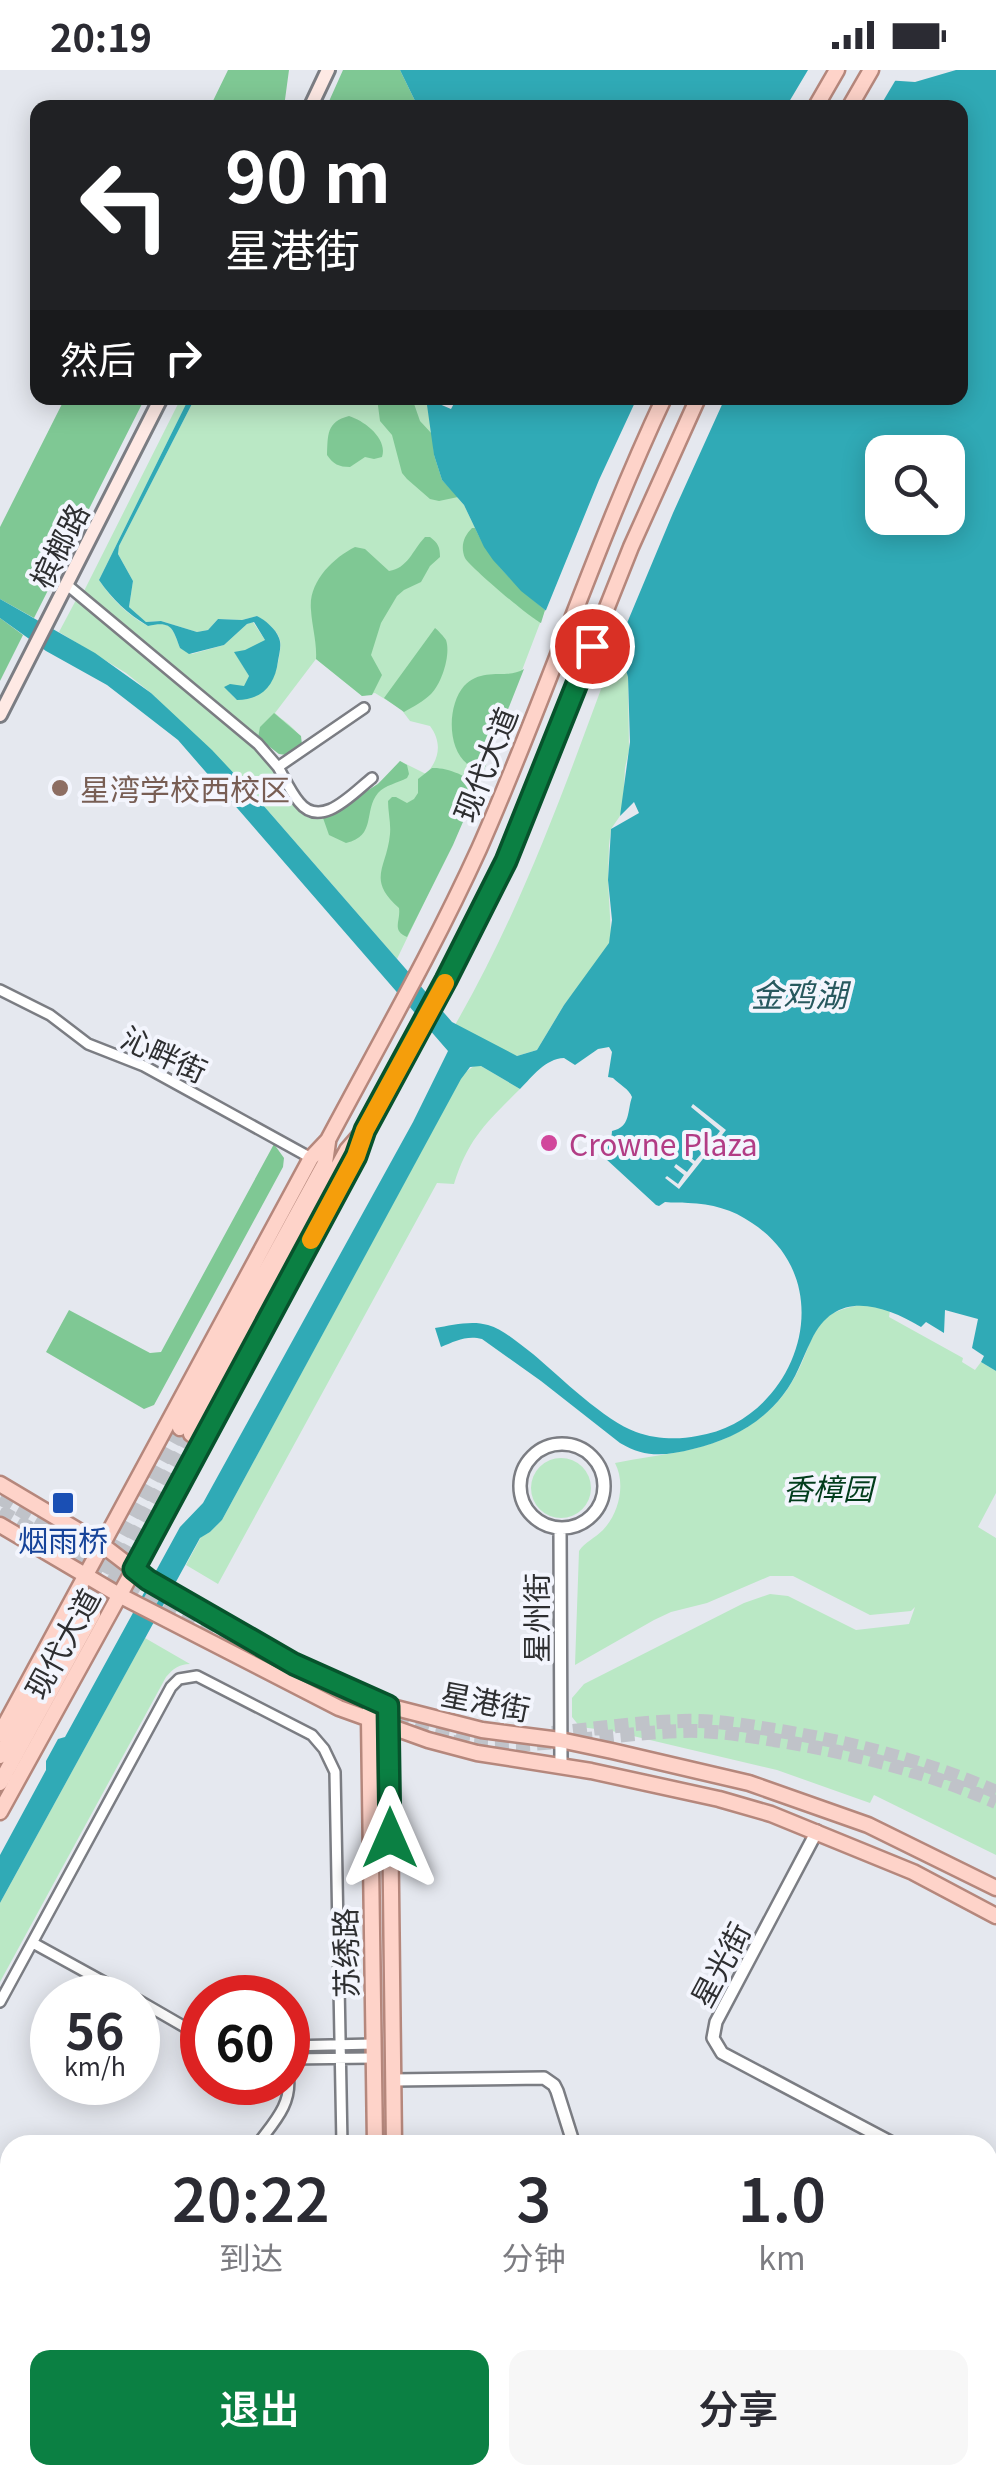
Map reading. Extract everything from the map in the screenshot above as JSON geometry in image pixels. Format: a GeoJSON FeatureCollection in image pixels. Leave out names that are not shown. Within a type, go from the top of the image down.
{"type":"FeatureCollection","features":[{"type":"Feature","properties":{"kind":"main road"},"geometry":{"type":"LineString","coordinates":[[314,100],[328,70]]}},
{"type":"Feature","properties":{"kind":"main road"},"geometry":{"type":"LineString","coordinates":[[819,100],[836,70]]}},
{"type":"Feature","properties":{"kind":"main road"},"geometry":{"type":"LineString","coordinates":[[854,100],[871,70]]}},
{"type":"Feature","properties":{"kind":"main road","name":"槟榔路"},"geometry":{"type":"LineString","coordinates":[[0,715],[157,405]]}},
{"type":"Feature","properties":{"kind":"main road","name":"现代大道"},"geometry":{"type":"LineString","coordinates":[[0,1734],[311,1158],[328,1140],[416,976],[478,850],[603,537],[661,405]]}},
{"type":"Feature","properties":{"kind":"main road","name":"现代大道"},"geometry":{"type":"LineString","coordinates":[[0,1812],[356,1156],[365,1130],[506,861],[631,547],[695,405]]}},
{"type":"Feature","properties":{"kind":"main road","name":"现代大道"},"geometry":{"type":"LineString","coordinates":[[328,1140],[325,1163],[186,1431],[347,1150],[365,1130]]}},
{"type":"Feature","properties":{"kind":"main road","name":"星港街"},"geometry":{"type":"LineString","coordinates":[[0,1484],[101,1544],[148,1580],[294,1664],[371,1700],[482,1730],[560,1740],[774,1790],[868,1824],[996,1888]]}},
{"type":"Feature","properties":{"kind":"main road","name":"星港街"},"geometry":{"type":"LineString","coordinates":[[0,1525],[84,1576],[309,1694],[369,1720],[476,1753],[591,1771],[771,1814],[912,1872],[996,1916]]}},
{"type":"Feature","properties":{"kind":"main road","name":"现代大道"},"geometry":{"type":"LineString","coordinates":[[0,1756],[87,1611],[0,1784]]}},
{"type":"Feature","properties":{"kind":"main road","name":"苏绣路"},"geometry":{"type":"LineString","coordinates":[[371,1700],[375,2135]]}},
{"type":"Feature","properties":{"kind":"main road","name":"苏绣路"},"geometry":{"type":"LineString","coordinates":[[388,1706],[394,2135]]}},
{"type":"Feature","properties":{"kind":"street"},"geometry":{"type":"LineString","coordinates":[[66,584],[258,744],[278,767],[300,805],[312,813],[335,807],[372,778]]}},
{"type":"Feature","properties":{"kind":"street"},"geometry":{"type":"LineString","coordinates":[[278,767],[364,708]]}},
{"type":"Feature","properties":{"kind":"street","name":"沁畔街"},"geometry":{"type":"LineString","coordinates":[[0,990],[50,1015],[88,1044],[144,1066],[311,1158]]}},
{"type":"Feature","properties":{"kind":"street"},"geometry":{"type":"LineString","coordinates":[[566,1444],[586,1451],[594,1459],[601,1469],[603,1493],[592,1515],[572,1527],[560,1528],[545,1525],[532,1516],[519,1488],[529,1459],[546,1446],[566,1444]]}},
{"type":"Feature","properties":{"kind":"street","name":"星州街"},"geometry":{"type":"LineString","coordinates":[[560,1528],[560,1768]]}},
{"type":"Feature","properties":{"kind":"street"},"geometry":{"type":"LineString","coordinates":[[0,2002],[171,1687],[178,1679],[197,1676],[312,1735],[335,1772],[342,2135]]}},
{"type":"Feature","properties":{"kind":"street","name":"星光街"},"geometry":{"type":"LineString","coordinates":[[817,1831],[716,2022],[714,2041],[722,2053],[877,2135]]}},
{"type":"Feature","properties":{"kind":"street"},"geometry":{"type":"LineString","coordinates":[[33,1943],[91,1975]]}},
{"type":"Feature","properties":{"kind":"street"},"geometry":{"type":"LineString","coordinates":[[310,2050],[339,2045],[373,2051]]}},
{"type":"Feature","properties":{"kind":"street"},"geometry":{"type":"LineString","coordinates":[[310,2055],[339,2058],[373,2051]]}},
{"type":"Feature","properties":{"kind":"street"},"geometry":{"type":"LineString","coordinates":[[393,2080],[544,2078],[557,2091],[571,2135]]}},
{"type":"Feature","properties":{"kind":"street"},"geometry":{"type":"LineString","coordinates":[[264,2135],[286,2105]]}},
{"type":"Feature","properties":{"kind":"green space"},"geometry":{"type":"Polygon","coordinates":[[[228,70],[289,70],[285,100],[213,100],[228,70]]]}},
{"type":"Feature","properties":{"kind":"green space"},"geometry":{"type":"Polygon","coordinates":[[[343,70],[400,70],[415,100],[330,100],[343,70]]]}},
{"type":"Feature","properties":{"kind":"green space"},"geometry":{"type":"Polygon","coordinates":[[[61,405],[141,405],[34,618],[0,599],[0,527],[61,405]]]}},
{"type":"Feature","properties":{"kind":"green space"},"geometry":{"type":"Polygon","coordinates":[[[177,405],[186,405],[99,580],[127,612],[148,626],[166,625],[180,648],[192,654],[224,645],[253,622],[265,640],[236,654],[249,676],[245,686],[229,692],[236,699],[261,693],[277,666],[280,640],[274,629],[257,616],[218,619],[208,630],[197,632],[161,621],[146,622],[129,607],[133,581],[118,554],[119,546],[191,405],[428,405],[434,455],[442,480],[464,505],[493,560],[545,610],[469,809],[397,959],[256,797],[151,693],[59,632],[76,600],[251,744],[270,765],[290,800],[309,817],[322,819],[336,813],[378,784],[400,761],[426,774],[438,750],[430,726],[410,721],[401,709],[375,693],[362,696],[316,659],[275,713],[296,731],[302,745],[285,755],[279,754],[84,591],[177,405]]]}},
{"type":"Feature","properties":{"kind":"green space"},"geometry":{"type":"Polygon","coordinates":[[[378,405],[414,405],[420,421],[433,435],[442,480],[458,497],[430,499],[407,479],[392,435],[380,421],[378,405]]]}},
{"type":"Feature","properties":{"kind":"green space"},"geometry":{"type":"Polygon","coordinates":[[[349,416],[374,432],[382,444],[382,457],[365,457],[350,467],[329,458],[330,430],[349,416]]]}},
{"type":"Feature","properties":{"kind":"green space"},"geometry":{"type":"Polygon","coordinates":[[[472,528],[505,573],[545,610],[541,623],[465,558],[464,542],[472,528]]]}},
{"type":"Feature","properties":{"kind":"green space"},"geometry":{"type":"Polygon","coordinates":[[[425,537],[437,543],[440,557],[421,582],[397,596],[381,623],[371,655],[382,675],[372,695],[362,696],[316,659],[311,610],[314,590],[331,564],[355,547],[365,549],[389,571],[405,563],[425,537]]]}},
{"type":"Feature","properties":{"kind":"green space"},"geometry":{"type":"Polygon","coordinates":[[[0,618],[23,635],[0,681],[0,618]]]}},
{"type":"Feature","properties":{"kind":"green space"},"geometry":{"type":"Polygon","coordinates":[[[435,628],[447,646],[442,676],[431,694],[404,712],[384,698],[435,628]]]}},
{"type":"Feature","properties":{"kind":"green space"},"geometry":{"type":"Polygon","coordinates":[[[614,654],[628,677],[629,750],[623,807],[611,829],[609,845],[608,949],[564,1005],[537,1050],[511,1055],[455,1025],[523,889],[614,654]]]}},
{"type":"Feature","properties":{"kind":"green space"},"geometry":{"type":"Polygon","coordinates":[[[524,669],[484,770],[472,767],[462,759],[453,736],[453,709],[458,696],[464,686],[479,676],[524,669]]]}},
{"type":"Feature","properties":{"kind":"green space"},"geometry":{"type":"Polygon","coordinates":[[[274,713],[301,736],[302,745],[290,755],[279,754],[258,738],[260,727],[274,713]]]}},
{"type":"Feature","properties":{"kind":"green space"},"geometry":{"type":"Polygon","coordinates":[[[400,761],[407,765],[407,778],[378,793],[362,835],[346,843],[329,835],[323,818],[378,784],[400,761]]]}},
{"type":"Feature","properties":{"kind":"green space"},"geometry":{"type":"Polygon","coordinates":[[[432,768],[457,773],[478,787],[407,937],[398,928],[399,908],[381,881],[390,834],[388,801],[392,797],[407,803],[414,799],[418,779],[432,768]]]}},
{"type":"Feature","properties":{"kind":"green space"},"geometry":{"type":"Polygon","coordinates":[[[481,1066],[520,1089],[473,1142],[454,1184],[437,1183],[218,1584],[186,1565],[201,1537],[222,1520],[463,1074],[481,1066]]]}},
{"type":"Feature","properties":{"kind":"green space"},"geometry":{"type":"Polygon","coordinates":[[[274,1144],[284,1158],[283,1167],[154,1405],[144,1409],[46,1352],[69,1310],[150,1353],[161,1352],[274,1144]]]}},
{"type":"Feature","properties":{"kind":"green space","name":"香樟园"},"geometry":{"type":"Polygon","coordinates":[[[861,1305],[890,1310],[889,1317],[963,1358],[962,1362],[975,1370],[981,1362],[996,1371],[996,1493],[978,1527],[996,1538],[996,1855],[874,1795],[870,1803],[777,1770],[580,1727],[572,1717],[572,1698],[584,1684],[744,1603],[770,1594],[788,1596],[856,1630],[909,1624],[915,1607],[911,1611],[870,1615],[793,1576],[770,1576],[707,1603],[671,1612],[575,1665],[579,1551],[603,1530],[617,1507],[620,1480],[615,1463],[706,1445],[756,1421],[790,1386],[825,1319],[861,1305]]]}},
{"type":"Feature","properties":{"kind":"green space"},"geometry":{"type":"Polygon","coordinates":[[[561,1458],[582,1467],[591,1488],[582,1509],[561,1518],[540,1509],[531,1488],[540,1467],[561,1458]]]}},
{"type":"Feature","properties":{"kind":"green space"},"geometry":{"type":"Polygon","coordinates":[[[145,1638],[190,1664],[176,1668],[166,1677],[0,1982],[0,1903],[145,1638]]]}},
{"type":"Feature","properties":{"kind":"water","name":"金鸡湖"},"geometry":{"type":"Polygon","coordinates":[[[400,70],[848,70],[885,80],[915,82],[956,70],[996,70],[996,1371],[981,1362],[984,1356],[972,1348],[978,1319],[945,1310],[944,1333],[926,1322],[921,1327],[891,1312],[860,1306],[846,1308],[821,1325],[788,1389],[754,1423],[706,1446],[655,1454],[620,1443],[482,1339],[466,1338],[441,1347],[435,1328],[469,1323],[494,1327],[624,1426],[651,1436],[682,1438],[732,1425],[760,1405],[782,1378],[796,1347],[802,1313],[797,1280],[780,1249],[752,1223],[714,1206],[665,1202],[656,1205],[606,1159],[612,1131],[625,1122],[632,1097],[608,1077],[612,1052],[609,1047],[598,1049],[575,1065],[564,1058],[551,1061],[520,1089],[481,1066],[470,1067],[222,1520],[200,1538],[0,1903],[0,1855],[46,1770],[46,1761],[58,1739],[65,1737],[180,1527],[203,1503],[413,1122],[448,1051],[178,740],[107,685],[46,651],[0,618],[0,599],[95,653],[151,693],[212,750],[452,1022],[517,1056],[537,1050],[609,943],[611,829],[639,813],[634,802],[620,816],[630,742],[628,677],[612,652],[521,591],[484,547],[464,505],[442,480],[434,455],[427,405],[451,409],[453,405],[968,405],[968,100],[415,100],[400,70]]]}},
{"type":"Feature","properties":{"kind":"water"},"geometry":{"type":"Polygon","coordinates":[[[186,405],[191,405],[119,546],[118,554],[133,581],[129,607],[146,622],[161,621],[197,632],[208,630],[218,619],[257,616],[278,635],[274,677],[266,690],[246,699],[237,700],[224,687],[244,686],[249,676],[234,652],[265,640],[254,622],[224,645],[189,654],[180,648],[167,625],[148,626],[115,600],[99,580],[186,405]]]}},
{"type":"Feature","properties":{"kind":"pier"},"geometry":{"type":"Polygon","coordinates":[[[808,70],[862,70],[898,76],[884,100],[790,100],[808,70]]]}},
{"type":"Feature","properties":{"kind":"pier"},"geometry":{"type":"Polygon","coordinates":[[[634,405],[722,405],[612,659],[544,615],[634,405]]]}},
{"type":"Feature","properties":{"kind":"pier"},"geometry":{"type":"Polygon","coordinates":[[[693,1104],[726,1130],[679,1189],[665,1178],[678,1184],[684,1175],[674,1167],[676,1164],[687,1172],[693,1164],[683,1156],[685,1153],[695,1161],[702,1153],[692,1144],[704,1150],[710,1143],[700,1134],[713,1140],[720,1131],[691,1107],[693,1104]]]}},
{"type":"Feature","properties":{"kind":"tunnel"},"geometry":{"type":"LineString","coordinates":[[81,1608],[180,1428]]}},
{"type":"Feature","properties":{"kind":"tunnel"},"geometry":{"type":"LineString","coordinates":[[93,1614],[191,1434]]}},
{"type":"Feature","properties":{"kind":"tunnel"},"geometry":{"type":"LineString","coordinates":[[0,1498],[138,1579]]}},
{"type":"Feature","properties":{"kind":"tunnel"},"geometry":{"type":"LineString","coordinates":[[0,1511],[237,1649]]}},
{"type":"Feature","properties":{"kind":"tunnel"},"geometry":{"type":"LineString","coordinates":[[282,1663],[380,1712],[431,1727],[486,1735]]}},
{"type":"Feature","properties":{"kind":"tunnel"},"geometry":{"type":"LineString","coordinates":[[552,1733],[666,1722],[740,1725],[887,1754],[996,1792]]}},
{"type":"Feature","properties":{"kind":"tunnel"},"geometry":{"type":"LineString","coordinates":[[453,1742],[511,1745],[654,1732],[729,1733],[887,1764],[996,1802]]}},
{"type":"Feature","properties":{"kind":"slow traffic"},"geometry":{"type":"LineString","coordinates":[[311,1240],[445,983]]}},
{"type":"Feature","properties":{"kind":"place","name":"星湾学校西校区"},"geometry":{"type":"Point","coordinates":[60,788]}},
{"type":"Feature","properties":{"kind":"place","name":"Crowne Plaza"},"geometry":{"type":"Point","coordinates":[549,1143]}},
{"type":"Feature","properties":{"kind":"place","name":"烟雨桥"},"geometry":{"type":"Point","coordinates":[63,1503]}},
{"type":"Feature","properties":{"kind":"route"},"geometry":{"type":"LineString","coordinates":[[390,1838],[388,1706],[294,1664],[134,1569],[356,1156],[365,1130],[479,916],[506,861],[592,646]]}}]}
